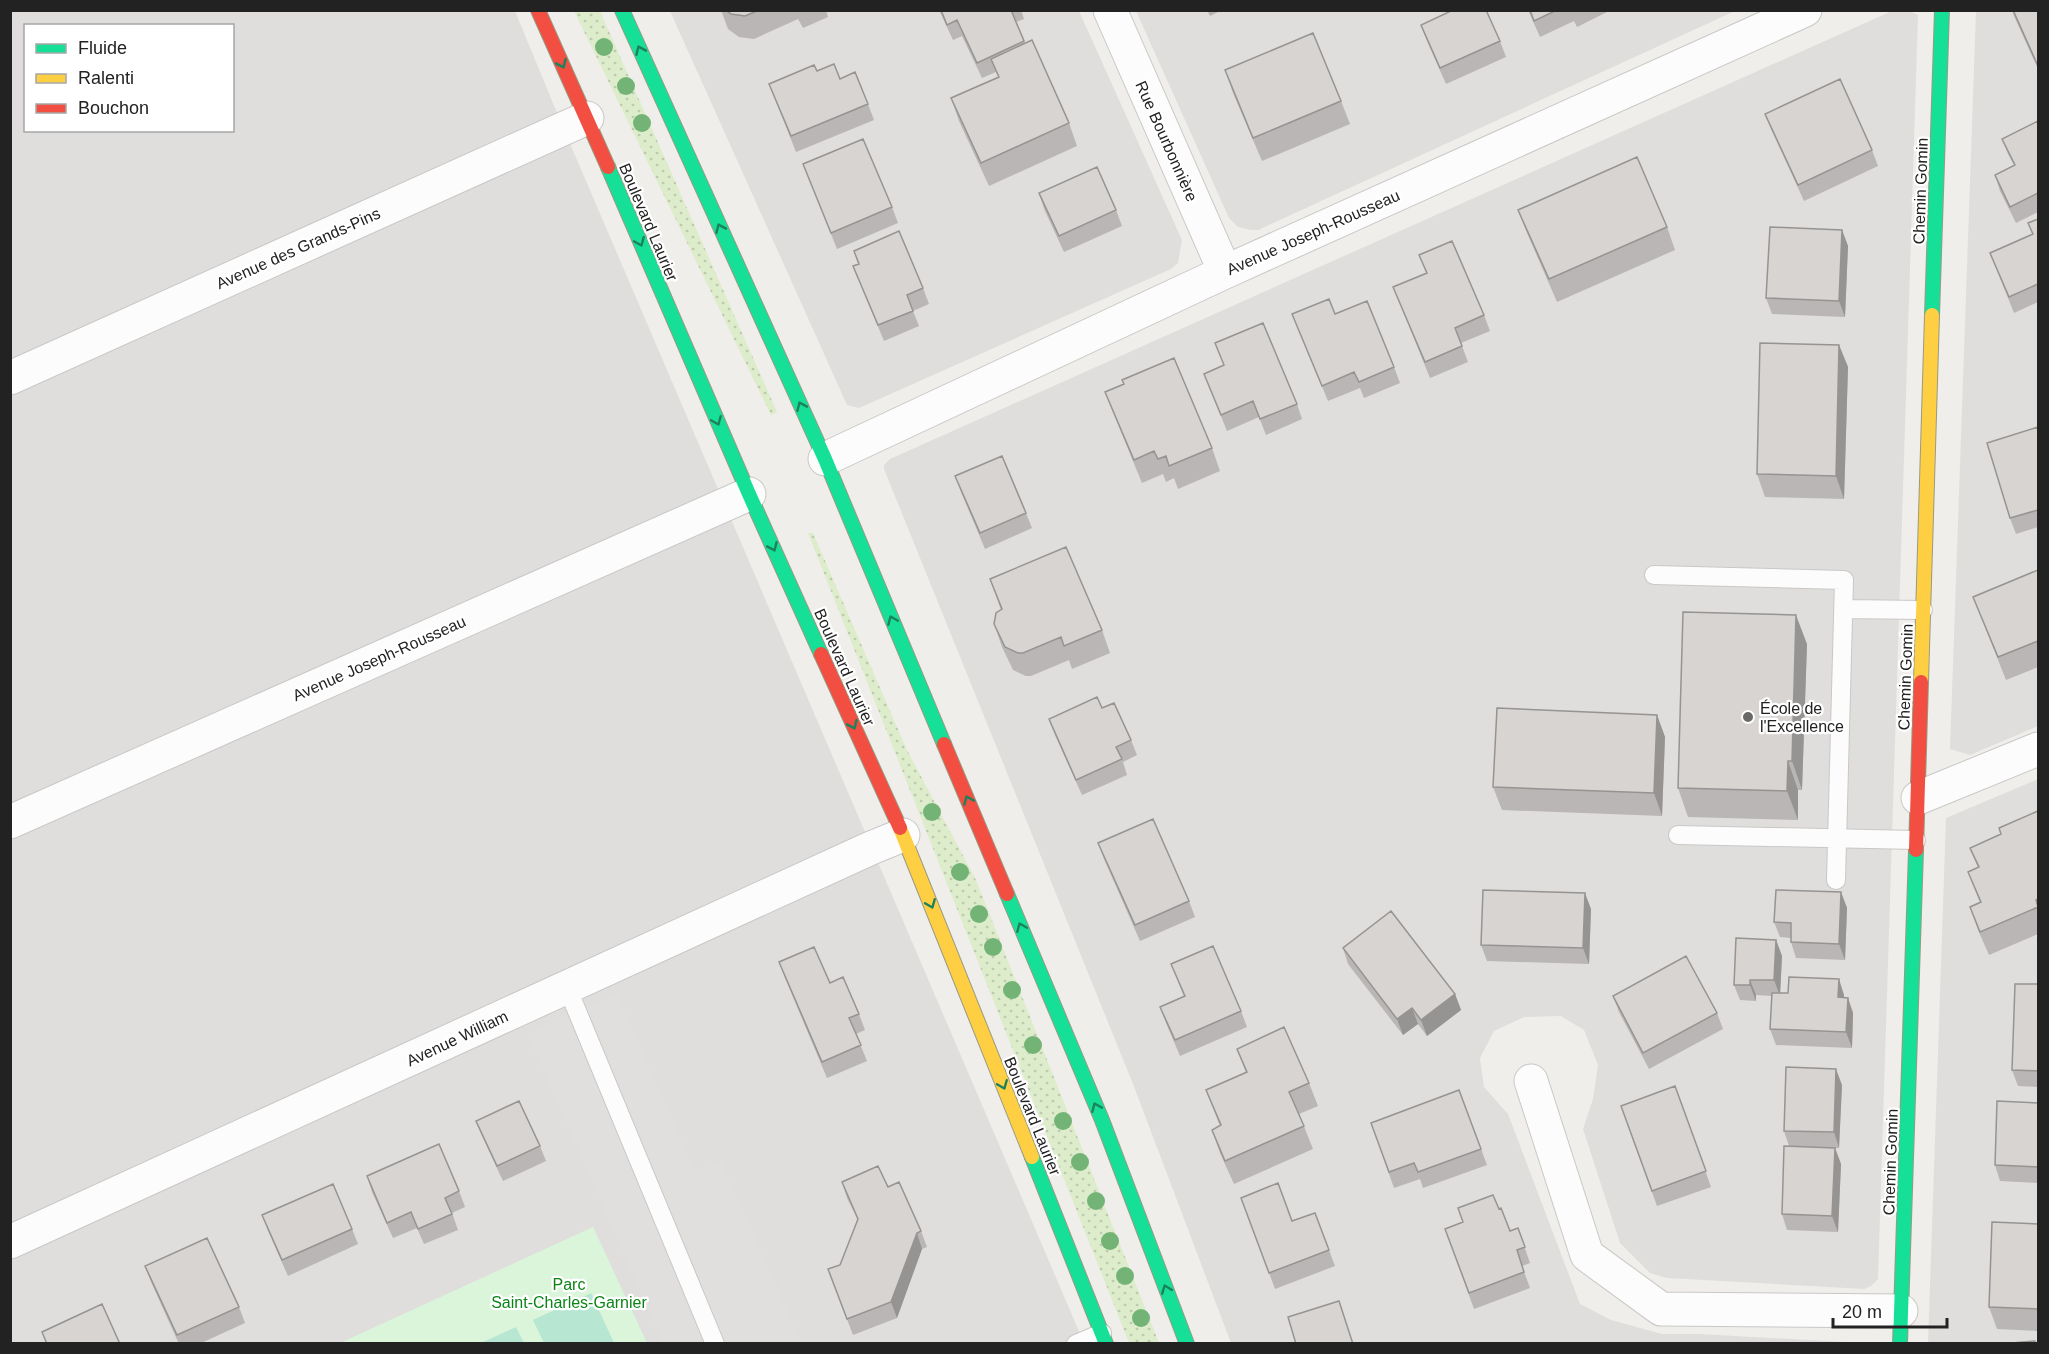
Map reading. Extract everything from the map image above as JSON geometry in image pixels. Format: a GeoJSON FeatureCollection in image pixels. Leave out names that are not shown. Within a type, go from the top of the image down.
{"type":"FeatureCollection","features":[{"type":"Feature","properties":{"kind":"main road","name":"Boulevard Laurier"},"geometry":{"type":"LineString","coordinates":[[538,10],[587,118],[748,494],[903,835],[1104,1338]]}},
{"type":"Feature","properties":{"kind":"main road"},"geometry":{"type":"LineString","coordinates":[[622,10],[825,459],[1102,1120],[1187,1344]]}},
{"type":"Feature","properties":{"kind":"main road","name":"Chemin Gomin"},"geometry":{"type":"LineString","coordinates":[[1900,1344],[1942,10]]}},
{"type":"Feature","properties":{"kind":"street","name":"Rue Bourbonnière"},"geometry":{"type":"LineString","coordinates":[[1110,10],[1225,272]]}},
{"type":"Feature","properties":{"kind":"street","name":"Avenue Joseph-Rousseau"},"geometry":{"type":"LineString","coordinates":[[825,459],[1225,272],[1805,10]]}},
{"type":"Feature","properties":{"kind":"street","name":"Avenue des Grands-Pins"},"geometry":{"type":"LineString","coordinates":[[10,378],[587,118]]}},
{"type":"Feature","properties":{"kind":"street","name":"Avenue Joseph-Rousseau"},"geometry":{"type":"LineString","coordinates":[[10,822],[748,494]]}},
{"type":"Feature","properties":{"kind":"street"},"geometry":{"type":"LineString","coordinates":[[1918,798],[2038,749]]}},
{"type":"Feature","properties":{"kind":"street","name":"Avenue William"},"geometry":{"type":"LineString","coordinates":[[10,1242],[903,835]]}},
{"type":"Feature","properties":{"kind":"street"},"geometry":{"type":"LineString","coordinates":[[1531,1081],[1587,1256],[1661,1309],[1901,1311]]}},
{"type":"Feature","properties":{"kind":"lane"},"geometry":{"type":"LineString","coordinates":[[1654,575],[1844,580],[1836,880]]}},
{"type":"Feature","properties":{"kind":"lane"},"geometry":{"type":"LineString","coordinates":[[1844,609],[1923,610]]}},
{"type":"Feature","properties":{"kind":"lane"},"geometry":{"type":"LineString","coordinates":[[1678,835],[1916,840]]}},
{"type":"Feature","properties":{"kind":"lane"},"geometry":{"type":"LineString","coordinates":[[567,987],[716,1344]]}},
{"type":"Feature","properties":{"kind":"lane"},"geometry":{"type":"LineString","coordinates":[[1076,1344],[1104,1338]]}},
{"type":"Feature","properties":{"kind":"shaded area"},"geometry":{"type":"Polygon","coordinates":[[[10,11],[515,11],[1084,1343],[11,1343],[10,11]]]}},
{"type":"Feature","properties":{"kind":"shaded area"},"geometry":{"type":"Polygon","coordinates":[[[670,11],[1079,11],[1182,240],[1178,263],[1171,269],[859,408],[847,405],[670,11]]]}},
{"type":"Feature","properties":{"kind":"shaded area"},"geometry":{"type":"Polygon","coordinates":[[[1136,11],[1735,11],[1258,230],[1251,230],[1238,227],[1229,218],[1136,11]]]}},
{"type":"Feature","properties":{"kind":"shaded area"},"geometry":{"type":"Polygon","coordinates":[[[1892,11],[1909,11],[1918,15],[1878,1279],[1864,1289],[1667,1278],[1650,1273],[1620,1243],[1583,1129],[1593,1099],[1598,1065],[1584,1030],[1561,1016],[1524,1017],[1494,1031],[1480,1058],[1484,1087],[1508,1114],[1580,1304],[1611,1320],[1662,1334],[1863,1343],[1231,1343],[1133,1084],[884,465],[890,459],[1892,11]]]}},
{"type":"Feature","properties":{"kind":"shaded area"},"geometry":{"type":"Polygon","coordinates":[[[1976,11],[2038,11],[2038,726],[1970,755],[1950,749],[1976,11]]]}},
{"type":"Feature","properties":{"kind":"shaded area"},"geometry":{"type":"Polygon","coordinates":[[[2038,779],[2038,1343],[1928,1344],[1946,818],[2038,779]]]}},
{"type":"Feature","properties":{"kind":"shaded area"},"geometry":{"type":"Polygon","coordinates":[[[617,994],[695,1171],[721,1161],[801,1343],[663,1343],[527,1034],[617,994]]]}},
{"type":"Feature","properties":{"kind":"green space"},"geometry":{"type":"Polygon","coordinates":[[[574,11],[600,11],[777,412],[771,415],[574,11]]]}},
{"type":"Feature","properties":{"kind":"green space"},"geometry":{"type":"Polygon","coordinates":[[[808,533],[813,533],[907,750],[976,880],[1159,1343],[1129,1343],[808,533]]]}},
{"type":"Feature","properties":{"kind":"green space","name":"Parc Saint-Charles-Garnier"},"geometry":{"type":"Polygon","coordinates":[[[593,1227],[647,1343],[338,1344],[593,1227]]]}},
{"type":"Feature","properties":{"kind":"green space"},"geometry":{"type":"Polygon","coordinates":[[[591,1293],[614,1343],[544,1343],[533,1320],[591,1293]]]}},
{"type":"Feature","properties":{"kind":"green space"},"geometry":{"type":"Polygon","coordinates":[[[516,1327],[524,1343],[481,1343],[516,1327]]]}},
{"type":"Feature","properties":{"kind":"building"},"geometry":{"type":"Polygon","coordinates":[[[726,10],[759,10],[745,16],[731,14],[726,10]]]}},
{"type":"Feature","properties":{"kind":"building"},"geometry":{"type":"Polygon","coordinates":[[[941,10],[1011,10],[1024,41],[977,63],[957,20],[947,25],[941,10]]]}},
{"type":"Feature","properties":{"kind":"building"},"geometry":{"type":"Polygon","coordinates":[[[1453,10],[1486,10],[1500,41],[1440,68],[1421,25],[1453,10]]]}},
{"type":"Feature","properties":{"kind":"building"},"geometry":{"type":"Polygon","coordinates":[[[1530,10],[1557,10],[1534,21],[1530,10]]]}},
{"type":"Feature","properties":{"kind":"building"},"geometry":{"type":"Polygon","coordinates":[[[2013,10],[2038,10],[2038,66],[2013,10]]]}},
{"type":"Feature","properties":{"kind":"building"},"geometry":{"type":"Polygon","coordinates":[[[1313,33],[1341,101],[1253,138],[1225,70],[1313,33]]]}},
{"type":"Feature","properties":{"kind":"building"},"geometry":{"type":"Polygon","coordinates":[[[1032,40],[1069,123],[981,163],[951,98],[999,77],[991,59],[1032,40]]]}},
{"type":"Feature","properties":{"kind":"building"},"geometry":{"type":"Polygon","coordinates":[[[834,64],[840,79],[855,72],[868,104],[791,136],[769,84],[814,65],[817,71],[834,64]]]}},
{"type":"Feature","properties":{"kind":"building"},"geometry":{"type":"Polygon","coordinates":[[[1840,79],[1872,150],[1798,185],[1765,114],[1840,79]]]}},
{"type":"Feature","properties":{"kind":"building"},"geometry":{"type":"Polygon","coordinates":[[[2038,121],[2038,193],[2010,207],[1995,175],[2015,165],[2002,139],[2038,121]]]}},
{"type":"Feature","properties":{"kind":"building"},"geometry":{"type":"Polygon","coordinates":[[[863,139],[892,207],[831,233],[803,164],[863,139]]]}},
{"type":"Feature","properties":{"kind":"building"},"geometry":{"type":"Polygon","coordinates":[[[1637,157],[1667,227],[1549,279],[1518,210],[1637,157]]]}},
{"type":"Feature","properties":{"kind":"building"},"geometry":{"type":"Polygon","coordinates":[[[1097,167],[1116,210],[1059,236],[1039,193],[1097,167]]]}},
{"type":"Feature","properties":{"kind":"building"},"geometry":{"type":"Polygon","coordinates":[[[2038,219],[2038,284],[2009,297],[1990,253],[2033,234],[2028,223],[2038,219]]]}},
{"type":"Feature","properties":{"kind":"building"},"geometry":{"type":"Polygon","coordinates":[[[1770,227],[1842,230],[1839,301],[1766,298],[1770,227]]]}},
{"type":"Feature","properties":{"kind":"building"},"geometry":{"type":"Polygon","coordinates":[[[899,231],[923,288],[907,295],[913,311],[878,325],[853,266],[859,264],[854,251],[899,231]]]}},
{"type":"Feature","properties":{"kind":"building"},"geometry":{"type":"Polygon","coordinates":[[[1452,241],[1484,315],[1455,328],[1462,346],[1425,362],[1393,287],[1427,273],[1419,255],[1452,241]]]}},
{"type":"Feature","properties":{"kind":"building"},"geometry":{"type":"Polygon","coordinates":[[[1329,299],[1335,314],[1367,301],[1394,367],[1359,382],[1354,372],[1322,386],[1292,314],[1329,299]]]}},
{"type":"Feature","properties":{"kind":"building"},"geometry":{"type":"Polygon","coordinates":[[[1263,323],[1297,404],[1260,419],[1253,401],[1221,415],[1204,374],[1224,365],[1215,343],[1263,323]]]}},
{"type":"Feature","properties":{"kind":"building"},"geometry":{"type":"Polygon","coordinates":[[[1760,343],[1839,345],[1836,476],[1757,474],[1760,343]]]}},
{"type":"Feature","properties":{"kind":"building"},"geometry":{"type":"Polygon","coordinates":[[[1174,358],[1212,448],[1169,466],[1166,456],[1158,459],[1154,451],[1134,460],[1105,392],[1124,384],[1122,380],[1174,358]]]}},
{"type":"Feature","properties":{"kind":"building"},"geometry":{"type":"Polygon","coordinates":[[[2038,427],[2038,510],[2010,518],[1987,443],[2038,427]]]}},
{"type":"Feature","properties":{"kind":"building"},"geometry":{"type":"Polygon","coordinates":[[[1002,456],[1026,513],[980,533],[955,476],[1002,456]]]}},
{"type":"Feature","properties":{"kind":"building"},"geometry":{"type":"Polygon","coordinates":[[[1066,547],[1102,630],[1064,646],[1061,637],[1023,653],[1005,647],[994,624],[996,613],[1002,609],[990,579],[1066,547]]]}},
{"type":"Feature","properties":{"kind":"building"},"geometry":{"type":"Polygon","coordinates":[[[2038,570],[2038,641],[1998,657],[1973,597],[2038,570]]]}},
{"type":"Feature","properties":{"kind":"building","name":"École de l'Excellence"},"geometry":{"type":"Polygon","coordinates":[[[1683,612],[1796,615],[1792,761],[1788,761],[1787,791],[1678,788],[1683,612]]]}},
{"type":"Feature","properties":{"kind":"building"},"geometry":{"type":"Polygon","coordinates":[[[1097,697],[1102,708],[1114,703],[1131,740],[1116,747],[1122,759],[1076,780],[1049,719],[1097,697]]]}},
{"type":"Feature","properties":{"kind":"building"},"geometry":{"type":"Polygon","coordinates":[[[1497,708],[1657,715],[1654,793],[1493,787],[1497,708]]]}},
{"type":"Feature","properties":{"kind":"building"},"geometry":{"type":"Polygon","coordinates":[[[2038,811],[2038,899],[2036,900],[2038,907],[1980,932],[1970,907],[1981,902],[1968,872],[1979,867],[1970,848],[2001,834],[1999,828],[2038,811]]]}},
{"type":"Feature","properties":{"kind":"building"},"geometry":{"type":"Polygon","coordinates":[[[1153,819],[1189,901],[1135,925],[1098,843],[1153,819]]]}},
{"type":"Feature","properties":{"kind":"building"},"geometry":{"type":"Polygon","coordinates":[[[1483,890],[1585,893],[1583,948],[1481,945],[1483,890]]]}},
{"type":"Feature","properties":{"kind":"building"},"geometry":{"type":"Polygon","coordinates":[[[1776,890],[1841,892],[1839,944],[1791,942],[1791,923],[1774,922],[1776,890]]]}},
{"type":"Feature","properties":{"kind":"building"},"geometry":{"type":"Polygon","coordinates":[[[1391,911],[1455,994],[1421,1020],[1412,1008],[1397,1019],[1343,948],[1391,911]]]}},
{"type":"Feature","properties":{"kind":"building"},"geometry":{"type":"Polygon","coordinates":[[[1736,938],[1776,940],[1774,980],[1750,980],[1750,985],[1734,985],[1736,938]]]}},
{"type":"Feature","properties":{"kind":"building"},"geometry":{"type":"Polygon","coordinates":[[[1213,946],[1241,1011],[1175,1040],[1160,1007],[1185,996],[1171,964],[1213,946]]]}},
{"type":"Feature","properties":{"kind":"building"},"geometry":{"type":"Polygon","coordinates":[[[814,947],[830,983],[843,977],[859,1014],[849,1018],[861,1045],[822,1062],[779,962],[814,947]]]}},
{"type":"Feature","properties":{"kind":"building"},"geometry":{"type":"Polygon","coordinates":[[[1686,956],[1717,1013],[1643,1053],[1613,996],[1686,956]]]}},
{"type":"Feature","properties":{"kind":"building"},"geometry":{"type":"Polygon","coordinates":[[[1789,977],[1839,979],[1838,997],[1848,998],[1846,1032],[1770,1029],[1772,993],[1788,993],[1789,977]]]}},
{"type":"Feature","properties":{"kind":"building"},"geometry":{"type":"Polygon","coordinates":[[[2015,984],[2038,984],[2038,1071],[2012,1070],[2015,984]]]}},
{"type":"Feature","properties":{"kind":"building"},"geometry":{"type":"Polygon","coordinates":[[[1284,1027],[1309,1083],[1289,1092],[1304,1126],[1225,1161],[1212,1130],[1221,1125],[1206,1090],[1247,1072],[1237,1049],[1284,1027]]]}},
{"type":"Feature","properties":{"kind":"building"},"geometry":{"type":"Polygon","coordinates":[[[1786,1067],[1836,1069],[1834,1132],[1784,1131],[1786,1067]]]}},
{"type":"Feature","properties":{"kind":"building"},"geometry":{"type":"Polygon","coordinates":[[[1675,1086],[1706,1171],[1652,1191],[1621,1106],[1675,1086]]]}},
{"type":"Feature","properties":{"kind":"building"},"geometry":{"type":"Polygon","coordinates":[[[1459,1090],[1481,1149],[1418,1172],[1414,1163],[1389,1172],[1371,1123],[1459,1090]]]}},
{"type":"Feature","properties":{"kind":"building"},"geometry":{"type":"Polygon","coordinates":[[[519,1101],[540,1146],[497,1166],[476,1121],[519,1101]]]}},
{"type":"Feature","properties":{"kind":"building"},"geometry":{"type":"Polygon","coordinates":[[[1997,1101],[2038,1103],[2038,1167],[1995,1165],[1997,1101]]]}},
{"type":"Feature","properties":{"kind":"building"},"geometry":{"type":"Polygon","coordinates":[[[439,1144],[459,1191],[445,1198],[452,1214],[418,1229],[411,1212],[387,1223],[367,1176],[439,1144]]]}},
{"type":"Feature","properties":{"kind":"building"},"geometry":{"type":"Polygon","coordinates":[[[1784,1146],[1835,1148],[1832,1216],[1782,1214],[1784,1146]]]}},
{"type":"Feature","properties":{"kind":"building"},"geometry":{"type":"Polygon","coordinates":[[[878,1166],[888,1187],[899,1182],[921,1231],[917,1233],[891,1302],[847,1319],[828,1269],[840,1265],[858,1219],[842,1182],[878,1166]]]}},
{"type":"Feature","properties":{"kind":"building"},"geometry":{"type":"Polygon","coordinates":[[[1278,1183],[1292,1221],[1315,1213],[1329,1250],[1269,1273],[1241,1198],[1278,1183]]]}},
{"type":"Feature","properties":{"kind":"building"},"geometry":{"type":"Polygon","coordinates":[[[333,1184],[352,1229],[282,1260],[262,1215],[333,1184]]]}},
{"type":"Feature","properties":{"kind":"building"},"geometry":{"type":"Polygon","coordinates":[[[1493,1195],[1510,1231],[1518,1228],[1525,1247],[1517,1250],[1524,1272],[1469,1293],[1445,1229],[1463,1222],[1458,1208],[1493,1195]]]}},
{"type":"Feature","properties":{"kind":"building"},"geometry":{"type":"Polygon","coordinates":[[[1992,1222],[2038,1224],[2038,1309],[1989,1307],[1992,1222]]]}},
{"type":"Feature","properties":{"kind":"building"},"geometry":{"type":"Polygon","coordinates":[[[207,1238],[239,1307],[177,1335],[145,1266],[207,1238]]]}},
{"type":"Feature","properties":{"kind":"building"},"geometry":{"type":"Polygon","coordinates":[[[1339,1301],[1353,1344],[1296,1344],[1288,1317],[1339,1301]]]}},
{"type":"Feature","properties":{"kind":"building"},"geometry":{"type":"Polygon","coordinates":[[[102,1304],[120,1344],[47,1344],[42,1332],[102,1304]]]}},
{"type":"Feature","properties":{"kind":"building"},"geometry":{"type":"Polygon","coordinates":[[[2035,1341],[2035,1344],[2000,1344],[2035,1341]]]}},
{"type":"Feature","properties":{"kind":"traffic: fast"},"geometry":{"type":"LineString","coordinates":[[622,10],[825,459],[944,744]]}},
{"type":"Feature","properties":{"kind":"traffic: fast"},"geometry":{"type":"LineString","coordinates":[[1932,315],[1942,10]]}},
{"type":"Feature","properties":{"kind":"traffic: fast"},"geometry":{"type":"LineString","coordinates":[[608,167],[749,494],[821,654]]}},
{"type":"Feature","properties":{"kind":"traffic: fast"},"geometry":{"type":"LineString","coordinates":[[1900,1344],[1916,850]]}},
{"type":"Feature","properties":{"kind":"traffic: fast"},"geometry":{"type":"LineString","coordinates":[[1007,894],[1102,1120],[1187,1344]]}},
{"type":"Feature","properties":{"kind":"traffic: fast"},"geometry":{"type":"LineString","coordinates":[[1032,1157],[1106,1344]]}},
{"type":"Feature","properties":{"kind":"traffic: slow"},"geometry":{"type":"LineString","coordinates":[[1921,682],[1932,315]]}},
{"type":"Feature","properties":{"kind":"traffic: slow"},"geometry":{"type":"LineString","coordinates":[[900,828],[1032,1157]]}},
{"type":"Feature","properties":{"kind":"traffic: jam"},"geometry":{"type":"LineString","coordinates":[[538,10],[608,167]]}},
{"type":"Feature","properties":{"kind":"traffic: jam"},"geometry":{"type":"LineString","coordinates":[[821,654],[900,828]]}},
{"type":"Feature","properties":{"kind":"traffic: jam"},"geometry":{"type":"LineString","coordinates":[[1916,850],[1921,682]]}},
{"type":"Feature","properties":{"kind":"traffic: jam"},"geometry":{"type":"LineString","coordinates":[[944,744],[1007,894]]}},
{"type":"Feature","properties":{"kind":"place","name":"École de l'Excellence"},"geometry":{"type":"Point","coordinates":[1748,717]}}]}
